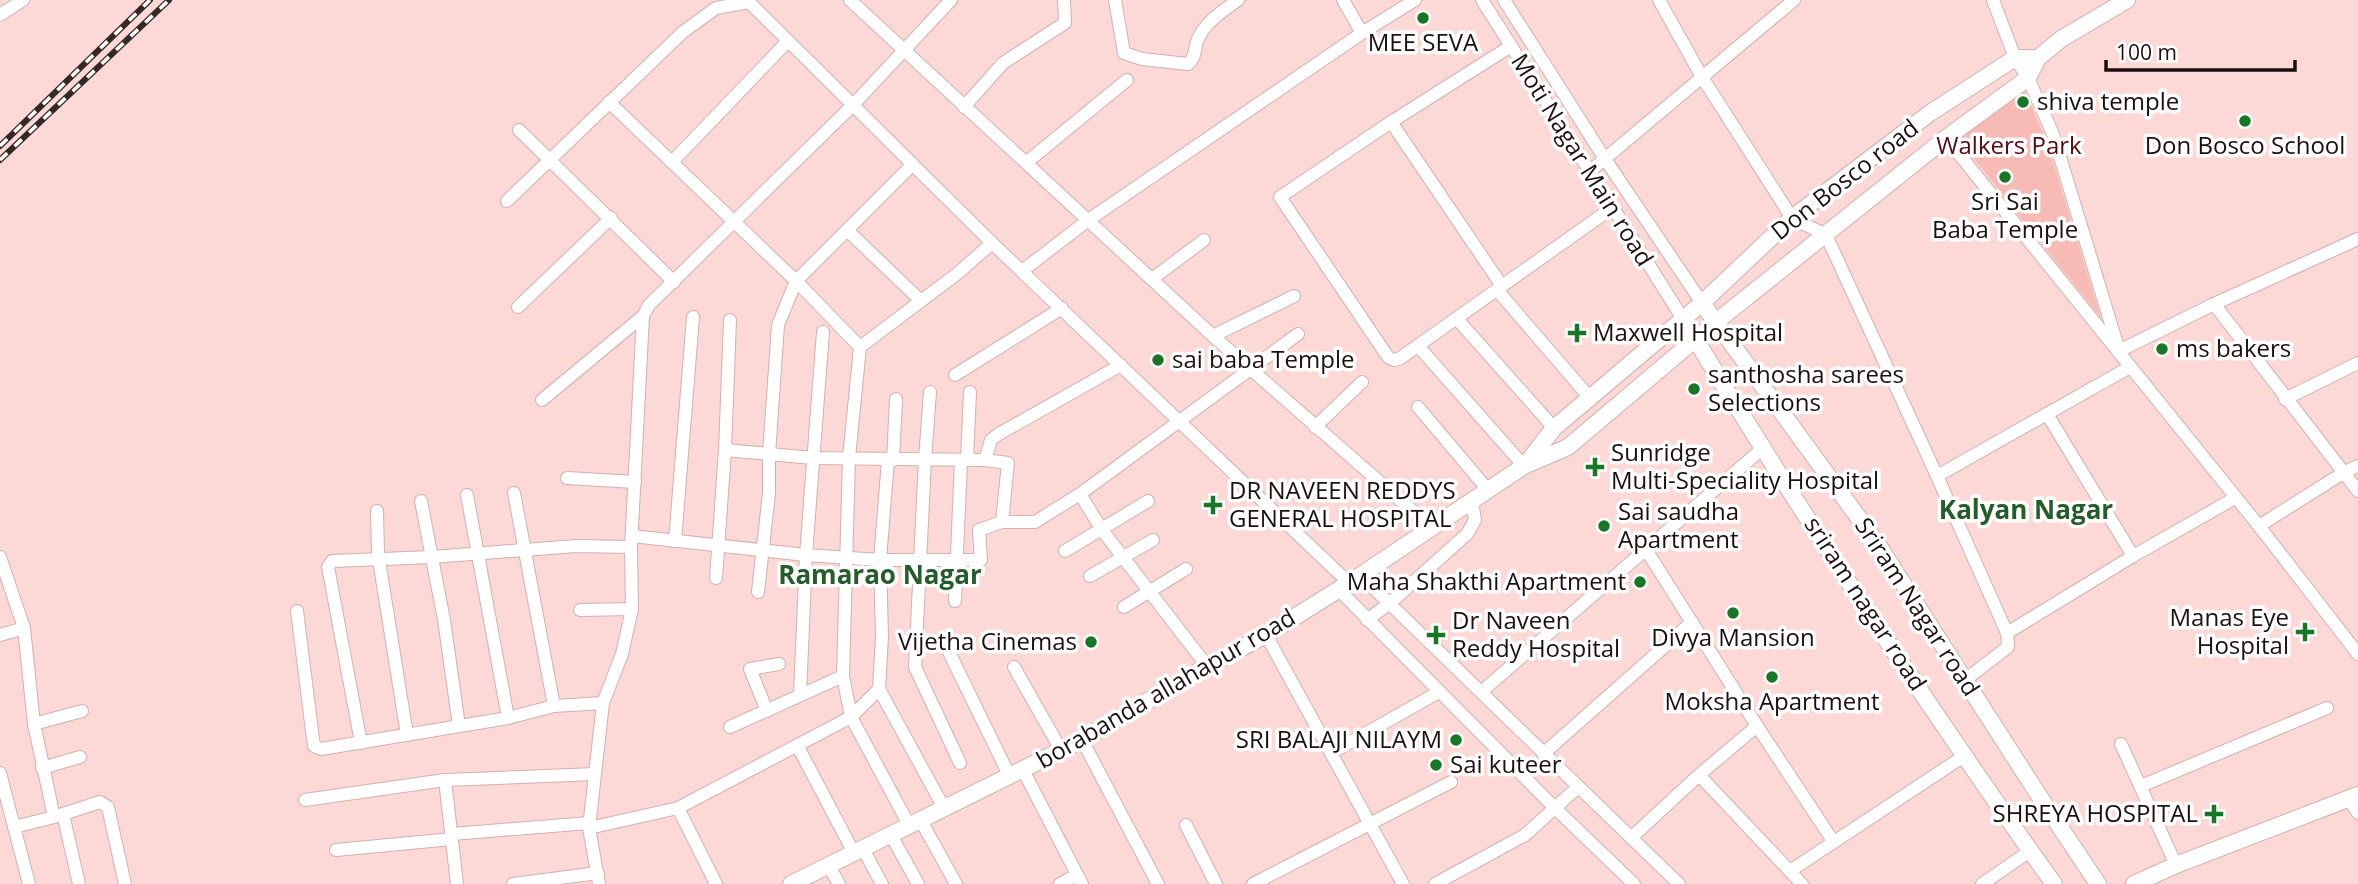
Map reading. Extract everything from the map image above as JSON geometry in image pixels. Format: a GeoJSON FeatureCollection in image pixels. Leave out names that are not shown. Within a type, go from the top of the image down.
{"type":"FeatureCollection","features":[{"type":"Feature","properties":{"kind":"main road"},"geometry":{"type":"LineString","coordinates":[[2015,58],[2038,58],[2061,39],[2127,0]]}},
{"type":"Feature","properties":{"kind":"main road","name":"Don Bosco road"},"geometry":{"type":"LineString","coordinates":[[1702,303],[1792,218],[1930,113],[2015,58]]}},
{"type":"Feature","properties":{"kind":"main road","name":"Don Bosco road"},"geometry":{"type":"LineString","coordinates":[[1717,321],[1946,138],[2028,78],[2038,58]]}},
{"type":"Feature","properties":{"kind":"main road","name":"borabanda allahapur road"},"geometry":{"type":"LineString","coordinates":[[1524,466],[1554,428],[1702,303]]}},
{"type":"Feature","properties":{"kind":"main road","name":"Sriram Nagar road"},"geometry":{"type":"LineString","coordinates":[[1702,303],[1877,543],[2098,884]]}},
{"type":"Feature","properties":{"kind":"main road","name":"sriram nagar road"},"geometry":{"type":"LineString","coordinates":[[1683,319],[1763,448],[1964,757],[2054,884]]}},
{"type":"Feature","properties":{"kind":"main road","name":"borabanda allahapur road"},"geometry":{"type":"LineString","coordinates":[[791,884],[1082,740],[1207,666],[1266,635],[1524,466],[1568,447],[1717,321]]}},
{"type":"Feature","properties":{"kind":"main road"},"geometry":{"type":"LineString","coordinates":[[2134,884],[2176,865],[2356,801]]}},
{"type":"Feature","properties":{"kind":"street"},"geometry":{"type":"LineString","coordinates":[[0,15],[23,0]]}},
{"type":"Feature","properties":{"kind":"street"},"geometry":{"type":"LineString","coordinates":[[542,400],[643,316],[649,305],[853,105],[951,0]]}},
{"type":"Feature","properties":{"kind":"street"},"geometry":{"type":"LineString","coordinates":[[964,107],[1003,63],[1065,23],[1064,0]]}},
{"type":"Feature","properties":{"kind":"street"},"geometry":{"type":"LineString","coordinates":[[1115,0],[1124,53],[1142,59],[1188,64],[1192,61],[1198,39],[1209,22],[1234,2]]}},
{"type":"Feature","properties":{"kind":"street"},"geometry":{"type":"LineString","coordinates":[[1343,0],[1362,33]]}},
{"type":"Feature","properties":{"kind":"street"},"geometry":{"type":"LineString","coordinates":[[1022,271],[1087,220],[1362,33],[1415,0]]}},
{"type":"Feature","properties":{"kind":"street","name":"Moti Nagar Main road"},"geometry":{"type":"LineString","coordinates":[[1482,0],[1683,319]]}},
{"type":"Feature","properties":{"kind":"street","name":"Moti Nagar Main road"},"geometry":{"type":"LineString","coordinates":[[1504,0],[1605,159],[1702,303]]}},
{"type":"Feature","properties":{"kind":"street"},"geometry":{"type":"LineString","coordinates":[[1659,0],[1702,77],[1792,218],[1826,234],[1937,476],[2007,633],[2008,648],[1965,680]]}},
{"type":"Feature","properties":{"kind":"street"},"geometry":{"type":"LineString","coordinates":[[1589,172],[1794,0]]}},
{"type":"Feature","properties":{"kind":"street"},"geometry":{"type":"LineString","coordinates":[[1993,0],[2015,58],[2028,78],[2053,134],[2119,351]]}},
{"type":"Feature","properties":{"kind":"street"},"geometry":{"type":"LineString","coordinates":[[853,1],[1213,336],[1431,527]]}},
{"type":"Feature","properties":{"kind":"street"},"geometry":{"type":"LineString","coordinates":[[506,201],[683,32],[716,8],[749,2],[992,243],[1180,422],[1349,582],[1390,603],[1679,884]]}},
{"type":"Feature","properties":{"kind":"street"},"geometry":{"type":"LineString","coordinates":[[672,162],[788,41]]}},
{"type":"Feature","properties":{"kind":"street"},"geometry":{"type":"LineString","coordinates":[[1511,46],[1280,197],[1388,357],[1394,360],[1457,319],[1612,208]]}},
{"type":"Feature","properties":{"kind":"street"},"geometry":{"type":"LineString","coordinates":[[1027,162],[1127,80]]}},
{"type":"Feature","properties":{"kind":"street"},"geometry":{"type":"LineString","coordinates":[[609,102],[796,281],[860,347]]}},
{"type":"Feature","properties":{"kind":"street"},"geometry":{"type":"LineString","coordinates":[[1391,122],[1500,288],[1590,398]]}},
{"type":"Feature","properties":{"kind":"street"},"geometry":{"type":"LineString","coordinates":[[519,130],[674,282]]}},
{"type":"Feature","properties":{"kind":"street"},"geometry":{"type":"LineString","coordinates":[[1946,138],[2259,526],[2358,654]]}},
{"type":"Feature","properties":{"kind":"street"},"geometry":{"type":"LineString","coordinates":[[758,592],[769,493],[778,325],[796,281],[913,164]]}},
{"type":"Feature","properties":{"kind":"street"},"geometry":{"type":"LineString","coordinates":[[518,307],[611,218]]}},
{"type":"Feature","properties":{"kind":"street"},"geometry":{"type":"LineString","coordinates":[[847,230],[921,300]]}},
{"type":"Feature","properties":{"kind":"street"},"geometry":{"type":"LineString","coordinates":[[2119,351],[2214,304],[2358,239]]}},
{"type":"Feature","properties":{"kind":"street"},"geometry":{"type":"LineString","coordinates":[[1152,279],[1204,240]]}},
{"type":"Feature","properties":{"kind":"street"},"geometry":{"type":"LineString","coordinates":[[956,884],[914,822],[850,717],[843,676],[849,458],[860,347],[958,273],[992,243]]}},
{"type":"Feature","properties":{"kind":"street"},"geometry":{"type":"LineString","coordinates":[[1213,336],[1294,296]]}},
{"type":"Feature","properties":{"kind":"street"},"geometry":{"type":"LineString","coordinates":[[2214,304],[2358,491]]}},
{"type":"Feature","properties":{"kind":"street"},"geometry":{"type":"LineString","coordinates":[[955,375],[1062,308]]}},
{"type":"Feature","properties":{"kind":"street"},"geometry":{"type":"LineString","coordinates":[[589,828],[603,704],[622,654],[632,609],[632,541],[643,316]]}},
{"type":"Feature","properties":{"kind":"street"},"geometry":{"type":"LineString","coordinates":[[675,541],[693,317]]}},
{"type":"Feature","properties":{"kind":"street"},"geometry":{"type":"LineString","coordinates":[[1457,319],[1554,428]]}},
{"type":"Feature","properties":{"kind":"street"},"geometry":{"type":"LineString","coordinates":[[716,578],[730,320]]}},
{"type":"Feature","properties":{"kind":"street"},"geometry":{"type":"LineString","coordinates":[[800,695],[806,555],[823,332]]}},
{"type":"Feature","properties":{"kind":"street"},"geometry":{"type":"LineString","coordinates":[[361,743],[327,566],[332,561],[432,557],[632,541],[675,541],[880,560],[981,560],[979,530],[1002,522],[1035,522],[1080,494],[1298,334]]}},
{"type":"Feature","properties":{"kind":"street"},"geometry":{"type":"LineString","coordinates":[[1418,346],[1524,466]]}},
{"type":"Feature","properties":{"kind":"street"},"geometry":{"type":"LineString","coordinates":[[2285,399],[2358,363]]}},
{"type":"Feature","properties":{"kind":"street"},"geometry":{"type":"LineString","coordinates":[[985,460],[991,440],[997,435],[1121,365]]}},
{"type":"Feature","properties":{"kind":"street"},"geometry":{"type":"LineString","coordinates":[[1937,476],[2130,367]]}},
{"type":"Feature","properties":{"kind":"street"},"geometry":{"type":"LineString","coordinates":[[1315,427],[1362,382]]}},
{"type":"Feature","properties":{"kind":"street"},"geometry":{"type":"LineString","coordinates":[[930,391],[915,667],[960,763]]}},
{"type":"Feature","properties":{"kind":"street"},"geometry":{"type":"LineString","coordinates":[[956,601],[970,392]]}},
{"type":"Feature","properties":{"kind":"street"},"geometry":{"type":"LineString","coordinates":[[896,399],[880,560],[882,637],[879,689],[944,808]]}},
{"type":"Feature","properties":{"kind":"street"},"geometry":{"type":"LineString","coordinates":[[1418,407],[1488,490]]}},
{"type":"Feature","properties":{"kind":"street"},"geometry":{"type":"LineString","coordinates":[[2047,414],[2133,556]]}},
{"type":"Feature","properties":{"kind":"street"},"geometry":{"type":"LineString","coordinates":[[1481,692],[1763,448]]}},
{"type":"Feature","properties":{"kind":"street"},"geometry":{"type":"LineString","coordinates":[[725,450],[813,458],[925,458],[1008,463],[1002,522]]}},
{"type":"Feature","properties":{"kind":"street"},"geometry":{"type":"LineString","coordinates":[[2259,526],[2358,466]]}},
{"type":"Feature","properties":{"kind":"street"},"geometry":{"type":"LineString","coordinates":[[567,478],[635,482]]}},
{"type":"Feature","properties":{"kind":"street"},"geometry":{"type":"LineString","coordinates":[[513,493],[554,706]]}},
{"type":"Feature","properties":{"kind":"street"},"geometry":{"type":"LineString","coordinates":[[1080,494],[1102,530],[1207,666]]}},
{"type":"Feature","properties":{"kind":"street"},"geometry":{"type":"LineString","coordinates":[[467,495],[508,718]]}},
{"type":"Feature","properties":{"kind":"street"},"geometry":{"type":"LineString","coordinates":[[2007,633],[2235,498]]}},
{"type":"Feature","properties":{"kind":"street"},"geometry":{"type":"LineString","coordinates":[[421,501],[459,726]]}},
{"type":"Feature","properties":{"kind":"street"},"geometry":{"type":"LineString","coordinates":[[1065,551],[1148,501]]}},
{"type":"Feature","properties":{"kind":"street"},"geometry":{"type":"LineString","coordinates":[[1367,620],[1390,603],[1467,534],[1475,520],[1472,501]]}},
{"type":"Feature","properties":{"kind":"street"},"geometry":{"type":"LineString","coordinates":[[377,511],[380,560],[407,735]]}},
{"type":"Feature","properties":{"kind":"street"},"geometry":{"type":"LineString","coordinates":[[1090,576],[1153,540]]}},
{"type":"Feature","properties":{"kind":"street"},"geometry":{"type":"LineString","coordinates":[[1645,548],[1833,841]]}},
{"type":"Feature","properties":{"kind":"street"},"geometry":{"type":"LineString","coordinates":[[0,557],[24,628],[34,724],[42,768],[79,884]]}},
{"type":"Feature","properties":{"kind":"street"},"geometry":{"type":"LineString","coordinates":[[1124,607],[1186,569]]}},
{"type":"Feature","properties":{"kind":"street"},"geometry":{"type":"LineString","coordinates":[[1349,582],[1367,620],[1634,884]]}},
{"type":"Feature","properties":{"kind":"street"},"geometry":{"type":"LineString","coordinates":[[580,610],[632,609]]}},
{"type":"Feature","properties":{"kind":"street"},"geometry":{"type":"LineString","coordinates":[[297,611],[314,746],[321,749],[508,718],[554,706],[603,704]]}},
{"type":"Feature","properties":{"kind":"street"},"geometry":{"type":"LineString","coordinates":[[1543,754],[1692,622]]}},
{"type":"Feature","properties":{"kind":"street"},"geometry":{"type":"LineString","coordinates":[[0,635],[24,628]]}},
{"type":"Feature","properties":{"kind":"street"},"geometry":{"type":"LineString","coordinates":[[1266,635],[1403,884]]}},
{"type":"Feature","properties":{"kind":"street"},"geometry":{"type":"LineString","coordinates":[[946,646],[1016,774],[1080,879],[1060,884]]}},
{"type":"Feature","properties":{"kind":"street"},"geometry":{"type":"LineString","coordinates":[[766,711],[750,669],[779,664]]}},
{"type":"Feature","properties":{"kind":"street"},"geometry":{"type":"LineString","coordinates":[[1014,667],[1061,750]]}},
{"type":"Feature","properties":{"kind":"street"},"geometry":{"type":"LineString","coordinates":[[730,727],[843,676]]}},
{"type":"Feature","properties":{"kind":"street"},"geometry":{"type":"LineString","coordinates":[[589,828],[678,808],[850,717],[879,689]]}},
{"type":"Feature","properties":{"kind":"street"},"geometry":{"type":"LineString","coordinates":[[1331,753],[1439,692]]}},
{"type":"Feature","properties":{"kind":"street"},"geometry":{"type":"LineString","coordinates":[[2141,786],[2327,708]]}},
{"type":"Feature","properties":{"kind":"street"},"geometry":{"type":"LineString","coordinates":[[34,724],[82,711]]}},
{"type":"Feature","properties":{"kind":"street"},"geometry":{"type":"LineString","coordinates":[[1632,838],[1699,775],[1757,726]]}},
{"type":"Feature","properties":{"kind":"street"},"geometry":{"type":"LineString","coordinates":[[1082,740],[1158,884]]}},
{"type":"Feature","properties":{"kind":"street"},"geometry":{"type":"LineString","coordinates":[[2121,744],[2176,865]]}},
{"type":"Feature","properties":{"kind":"street"},"geometry":{"type":"LineString","coordinates":[[797,745],[858,851],[882,884]]}},
{"type":"Feature","properties":{"kind":"street"},"geometry":{"type":"LineString","coordinates":[[42,768],[80,757]]}},
{"type":"Feature","properties":{"kind":"street"},"geometry":{"type":"LineString","coordinates":[[1790,871],[1964,757]]}},
{"type":"Feature","properties":{"kind":"street"},"geometry":{"type":"LineString","coordinates":[[0,773],[3,801],[14,827],[29,884]]}},
{"type":"Feature","properties":{"kind":"street"},"geometry":{"type":"LineString","coordinates":[[305,800],[445,780],[595,774]]}},
{"type":"Feature","properties":{"kind":"street"},"geometry":{"type":"LineString","coordinates":[[1699,775],[1802,884]]}},
{"type":"Feature","properties":{"kind":"street"},"geometry":{"type":"LineString","coordinates":[[445,780],[457,884]]}},
{"type":"Feature","properties":{"kind":"street"},"geometry":{"type":"LineString","coordinates":[[1252,884],[1451,782]]}},
{"type":"Feature","properties":{"kind":"street"},"geometry":{"type":"LineString","coordinates":[[1435,884],[1525,835],[1578,788]]}},
{"type":"Feature","properties":{"kind":"street"},"geometry":{"type":"LineString","coordinates":[[14,827],[100,802],[108,807],[125,884]]}},
{"type":"Feature","properties":{"kind":"street"},"geometry":{"type":"LineString","coordinates":[[678,808],[716,884]]}},
{"type":"Feature","properties":{"kind":"street"},"geometry":{"type":"LineString","coordinates":[[452,839],[452,834],[589,823],[598,879],[513,884]]}},
{"type":"Feature","properties":{"kind":"street"},"geometry":{"type":"LineString","coordinates":[[1186,825],[1216,884]]}},
{"type":"Feature","properties":{"kind":"street"},"geometry":{"type":"LineString","coordinates":[[891,835],[918,884]]}},
{"type":"Feature","properties":{"kind":"street"},"geometry":{"type":"LineString","coordinates":[[336,850],[452,839]]}},
{"type":"Feature","properties":{"kind":"street"},"geometry":{"type":"LineString","coordinates":[[1982,884],[2030,851]]}},
{"type":"Feature","properties":{"kind":"street"},"geometry":{"type":"LineString","coordinates":[[829,866],[839,884]]}},
{"type":"Feature","properties":{"kind":"green space","name":"Walkers Park"},"geometry":{"type":"Polygon","coordinates":[[[2024,89],[2047,142],[2101,318],[1958,139],[2024,89]]]}},
{"type":"Feature","properties":{"kind":"railway"},"geometry":{"type":"LineString","coordinates":[[0,146],[150,0]]}},
{"type":"Feature","properties":{"kind":"railway"},"geometry":{"type":"LineString","coordinates":[[0,160],[169,0]]}},
{"type":"Feature","properties":{"kind":"place","name":"MEE SEVA"},"geometry":{"type":"Point","coordinates":[1423,18]}},
{"type":"Feature","properties":{"kind":"place","name":"shiva temple"},"geometry":{"type":"Point","coordinates":[2023,102]}},
{"type":"Feature","properties":{"kind":"place","name":"Don Bosco School"},"geometry":{"type":"Point","coordinates":[2245,121]}},
{"type":"Feature","properties":{"kind":"place","name":"Sri Sai Baba Temple"},"geometry":{"type":"Point","coordinates":[2005,177]}},
{"type":"Feature","properties":{"kind":"place","name":"Maxwell Hospital"},"geometry":{"type":"Point","coordinates":[1577,333]}},
{"type":"Feature","properties":{"kind":"place","name":"ms bakers"},"geometry":{"type":"Point","coordinates":[2162,349]}},
{"type":"Feature","properties":{"kind":"place","name":"sai baba Temple"},"geometry":{"type":"Point","coordinates":[1158,360]}},
{"type":"Feature","properties":{"kind":"place","name":"santhosha sarees Selections"},"geometry":{"type":"Point","coordinates":[1694,389]}},
{"type":"Feature","properties":{"kind":"place","name":"Sunridge Multi-Speciality Hospital"},"geometry":{"type":"Point","coordinates":[1595,467]}},
{"type":"Feature","properties":{"kind":"place","name":"DR NAVEEN REDDYS GENERAL HOSPITAL"},"geometry":{"type":"Point","coordinates":[1213,505]}},
{"type":"Feature","properties":{"kind":"place","name":"Sai saudha Apartment"},"geometry":{"type":"Point","coordinates":[1604,526]}},
{"type":"Feature","properties":{"kind":"place","name":"Maha Shakthi Apartment"},"geometry":{"type":"Point","coordinates":[1640,582]}},
{"type":"Feature","properties":{"kind":"place","name":"Divya Mansion"},"geometry":{"type":"Point","coordinates":[1733,613]}},
{"type":"Feature","properties":{"kind":"place","name":"Manas Eye Hospital"},"geometry":{"type":"Point","coordinates":[2305,632]}},
{"type":"Feature","properties":{"kind":"place","name":"Dr Naveen Reddy Hospital"},"geometry":{"type":"Point","coordinates":[1436,635]}},
{"type":"Feature","properties":{"kind":"place","name":"Vijetha Cinemas"},"geometry":{"type":"Point","coordinates":[1091,642]}},
{"type":"Feature","properties":{"kind":"place","name":"Moksha Apartment"},"geometry":{"type":"Point","coordinates":[1772,677]}},
{"type":"Feature","properties":{"kind":"place","name":"SRI BALAJI NILAYM"},"geometry":{"type":"Point","coordinates":[1456,740]}},
{"type":"Feature","properties":{"kind":"place","name":"Sai kuteer"},"geometry":{"type":"Point","coordinates":[1436,765]}},
{"type":"Feature","properties":{"kind":"place","name":"SHREYA HOSPITAL"},"geometry":{"type":"Point","coordinates":[2214,814]}},
{"type":"Feature","properties":{"kind":"district","name":"Kalyan Nagar"},"geometry":{"type":"Point","coordinates":[2026,510]}},
{"type":"Feature","properties":{"kind":"district","name":"Ramarao Nagar"},"geometry":{"type":"Point","coordinates":[880,575]}}]}
